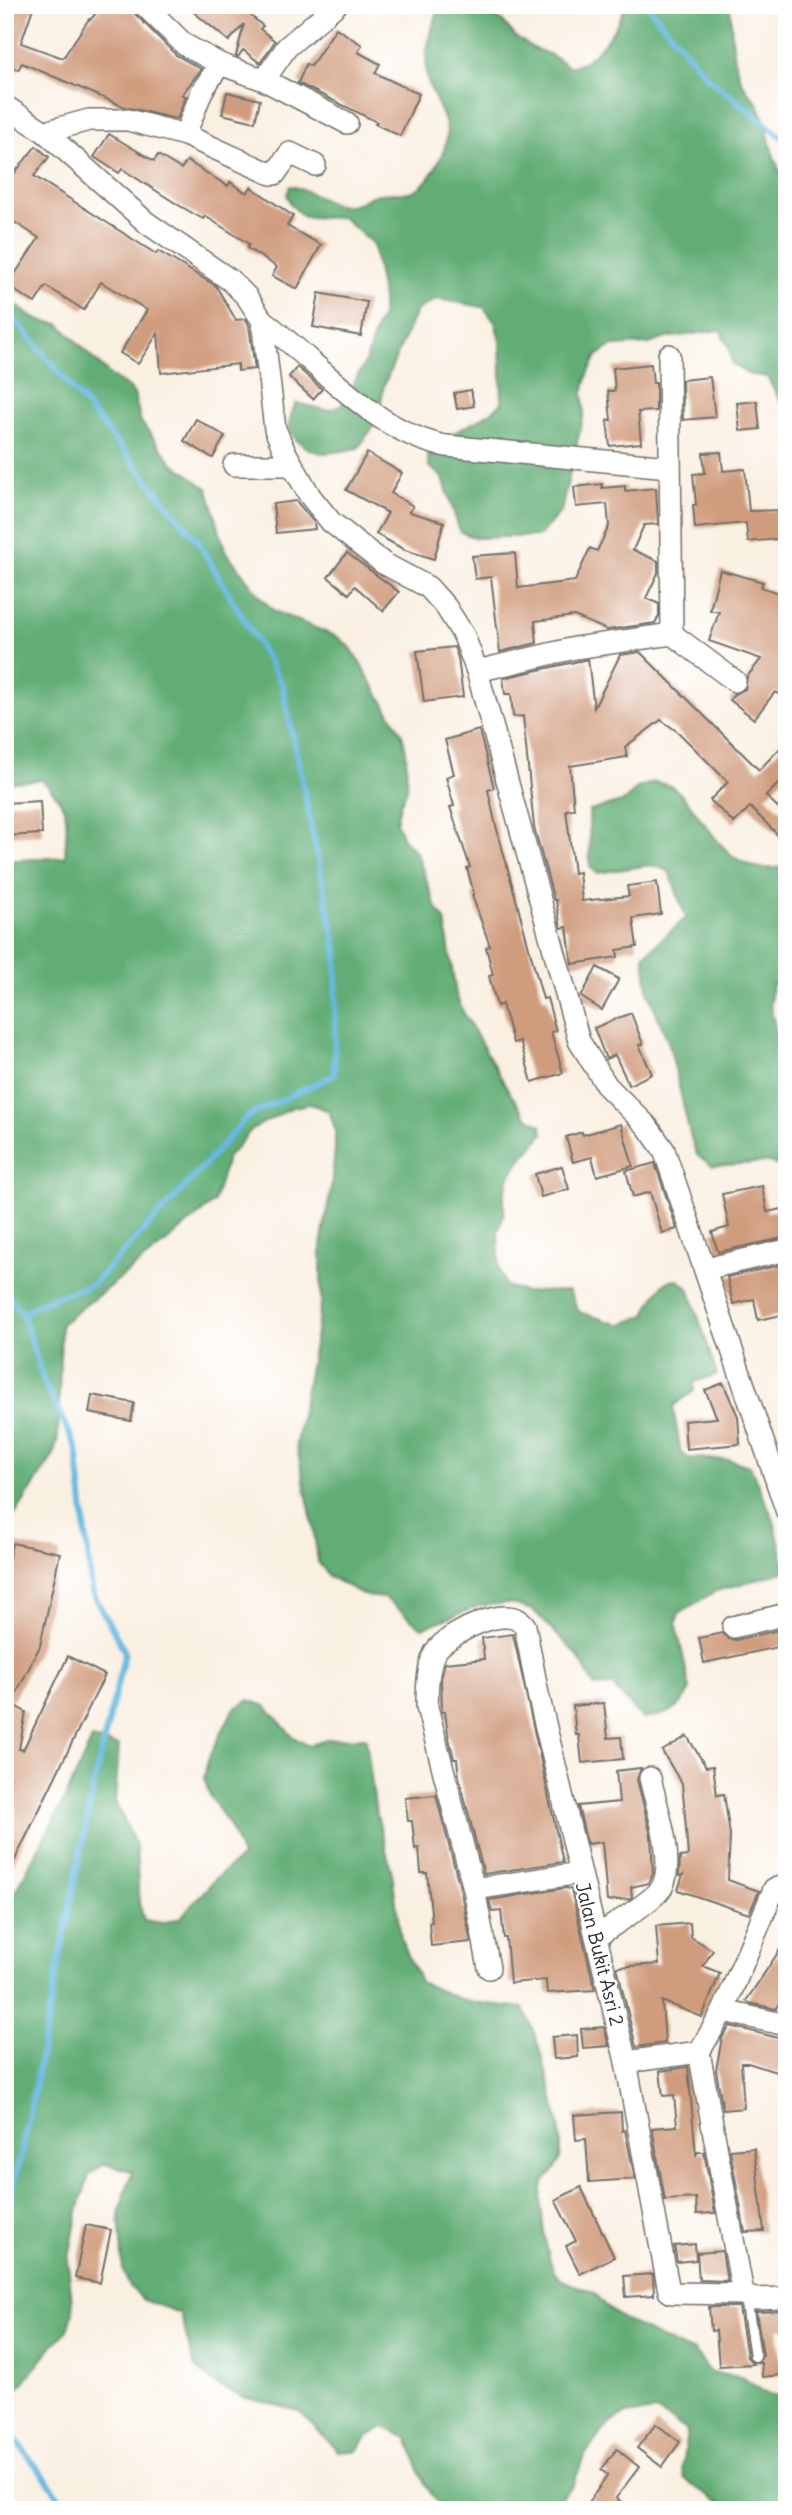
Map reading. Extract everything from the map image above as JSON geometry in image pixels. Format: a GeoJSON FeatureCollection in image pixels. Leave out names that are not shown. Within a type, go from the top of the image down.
{"type":"FeatureCollection","features":[{"type":"Feature","properties":{"kind":"street"},"geometry":{"type":"LineString","coordinates":[[144,5],[185,45],[220,64],[264,80],[347,123]]}},
{"type":"Feature","properties":{"kind":"street"},"geometry":{"type":"LineString","coordinates":[[264,80],[287,47],[336,5]]}},
{"type":"Feature","properties":{"kind":"street"},"geometry":{"type":"LineString","coordinates":[[185,135],[202,91],[220,64]]}},
{"type":"Feature","properties":{"kind":"street"},"geometry":{"type":"LineString","coordinates":[[5,106],[45,132],[147,223],[230,280],[247,298],[261,320],[386,423],[423,441],[446,446],[669,467]]}},
{"type":"Feature","properties":{"kind":"street"},"geometry":{"type":"LineString","coordinates":[[45,132],[89,120],[128,120],[185,135],[271,174],[275,174],[290,153],[315,164]]}},
{"type":"Feature","properties":{"kind":"street"},"geometry":{"type":"LineString","coordinates":[[261,320],[275,429],[310,496],[331,522],[383,562],[428,587],[446,607],[464,636],[477,671],[579,1041],[607,1086],[647,1126],[664,1150],[787,1512]]}},
{"type":"Feature","properties":{"kind":"street"},"geometry":{"type":"LineString","coordinates":[[669,355],[671,634]]}},
{"type":"Feature","properties":{"kind":"street"},"geometry":{"type":"LineString","coordinates":[[234,466],[292,465]]}},
{"type":"Feature","properties":{"kind":"street"},"geometry":{"type":"LineString","coordinates":[[477,671],[575,648],[671,634],[735,681]]}},
{"type":"Feature","properties":{"kind":"street"},"geometry":{"type":"LineString","coordinates":[[705,1269],[787,1251]]}},
{"type":"Feature","properties":{"kind":"street"},"geometry":{"type":"LineString","coordinates":[[733,1626],[787,1614]]}},
{"type":"Feature","properties":{"kind":"street","name":"Jalan Bukit Asri 2"},"geometry":{"type":"LineString","coordinates":[[474,1889],[427,1707],[428,1676],[437,1649],[471,1625],[509,1616],[522,1621],[525,1626],[538,1694],[626,2062],[669,2291],[745,2296]]}},
{"type":"Feature","properties":{"kind":"street"},"geometry":{"type":"LineString","coordinates":[[596,1937],[662,1888],[667,1872],[665,1844],[650,1778]]}},
{"type":"Feature","properties":{"kind":"street"},"geometry":{"type":"LineString","coordinates":[[488,1968],[474,1889],[580,1873]]}},
{"type":"Feature","properties":{"kind":"street"},"geometry":{"type":"LineString","coordinates":[[787,1885],[774,1889],[723,2011],[699,2052],[745,2296],[787,2298]]}},
{"type":"Feature","properties":{"kind":"street"},"geometry":{"type":"LineString","coordinates":[[723,2011],[787,2025]]}},
{"type":"Feature","properties":{"kind":"street"},"geometry":{"type":"LineString","coordinates":[[626,2062],[699,2052]]}},
{"type":"Feature","properties":{"kind":"lane"},"geometry":{"type":"LineString","coordinates":[[745,2296],[755,2356]]}},
{"type":"Feature","properties":{"kind":"green space"},"geometry":{"type":"Polygon","coordinates":[[[441,5],[481,5],[504,23],[516,37],[570,67],[586,60],[598,50],[615,28],[625,5],[730,5],[737,70],[746,89],[759,106],[773,155],[787,182],[787,413],[767,377],[748,374],[732,364],[729,347],[720,330],[666,338],[649,344],[612,346],[597,356],[588,374],[583,393],[584,413],[561,511],[539,536],[476,538],[460,532],[443,478],[429,466],[427,450],[445,437],[484,417],[502,403],[500,341],[495,322],[483,307],[437,299],[416,311],[384,385],[378,420],[358,448],[316,452],[298,441],[290,427],[296,403],[326,410],[343,403],[366,361],[382,317],[382,296],[373,244],[343,218],[304,217],[291,205],[287,195],[290,186],[342,205],[380,194],[413,191],[428,179],[441,156],[447,134],[426,69],[429,41],[441,5]]]}},
{"type":"Feature","properties":{"kind":"green space"},"geometry":{"type":"Polygon","coordinates":[[[5,293],[22,310],[35,318],[58,323],[111,376],[129,388],[134,394],[141,422],[172,462],[208,489],[225,550],[261,598],[274,611],[338,637],[351,648],[402,734],[406,751],[407,789],[396,822],[403,839],[417,853],[435,905],[445,920],[456,995],[510,1093],[526,1116],[541,1125],[543,1134],[518,1163],[509,1178],[504,1195],[504,1213],[498,1231],[499,1268],[506,1286],[524,1292],[569,1291],[579,1312],[620,1325],[646,1315],[658,1292],[669,1281],[682,1283],[690,1291],[717,1375],[694,1382],[694,1391],[673,1407],[681,1453],[689,1458],[730,1460],[750,1466],[774,1521],[786,1571],[716,1591],[679,1613],[676,1623],[690,1689],[681,1703],[671,1711],[643,1719],[613,1686],[595,1687],[577,1655],[533,1610],[508,1603],[479,1606],[422,1628],[385,1598],[366,1596],[330,1577],[318,1562],[296,1444],[321,1305],[321,1245],[331,1189],[335,1129],[329,1111],[311,1104],[293,1107],[252,1129],[227,1158],[214,1202],[61,1324],[58,1437],[53,1456],[5,1530],[5,861],[65,857],[67,823],[59,799],[42,780],[5,783],[5,293]]]}},
{"type":"Feature","properties":{"kind":"green space"},"geometry":{"type":"Polygon","coordinates":[[[654,782],[670,786],[680,793],[721,845],[742,862],[755,867],[787,866],[787,981],[772,985],[770,1005],[787,1079],[787,1169],[768,1162],[713,1166],[697,1155],[669,1044],[648,992],[644,955],[686,918],[669,871],[651,865],[597,873],[590,867],[589,811],[625,801],[637,788],[654,782]]]}},
{"type":"Feature","properties":{"kind":"green space"},"geometry":{"type":"Polygon","coordinates":[[[249,1700],[266,1706],[292,1736],[309,1746],[326,1739],[366,1738],[375,1807],[392,1873],[401,1940],[420,1982],[464,2001],[523,2008],[534,2034],[553,2099],[560,2136],[561,2152],[558,2163],[544,2182],[542,2192],[542,2216],[552,2267],[564,2281],[594,2293],[610,2310],[630,2322],[684,2349],[694,2351],[711,2373],[741,2377],[766,2393],[787,2398],[787,2510],[732,2510],[691,2484],[684,2478],[682,2469],[687,2431],[656,2411],[625,2415],[616,2419],[601,2433],[584,2457],[573,2485],[548,2510],[504,2510],[490,2507],[449,2510],[433,2497],[427,2488],[408,2438],[384,2427],[368,2436],[356,2452],[338,2451],[299,2411],[242,2397],[208,2379],[195,2367],[180,2313],[143,2300],[130,2287],[123,2271],[119,2213],[132,2171],[104,2164],[89,2175],[78,2211],[68,2263],[73,2313],[68,2330],[16,2392],[15,2412],[5,2416],[5,1901],[17,1888],[65,1799],[92,1739],[119,1746],[115,1801],[136,1846],[139,1903],[144,1920],[162,1923],[180,1918],[218,1876],[242,1857],[230,1826],[210,1796],[204,1778],[208,1759],[233,1710],[249,1700]]]}},
{"type":"Feature","properties":{"kind":"building"},"geometry":{"type":"Polygon","coordinates":[[[5,5],[34,5],[21,43],[63,58],[89,19],[103,5],[117,5],[123,11],[131,6],[135,14],[176,55],[201,69],[182,95],[186,96],[177,119],[125,107],[22,63],[18,70],[12,67],[8,80],[5,80],[5,5]]]}},
{"type":"Feature","properties":{"kind":"building"},"geometry":{"type":"Polygon","coordinates":[[[185,5],[238,5],[263,26],[260,29],[275,41],[260,63],[243,50],[238,57],[236,56],[244,24],[229,41],[185,5]]]}},
{"type":"Feature","properties":{"kind":"building"},"geometry":{"type":"Polygon","coordinates":[[[336,28],[362,45],[358,52],[380,64],[375,73],[419,94],[400,136],[298,83],[306,64],[311,66],[336,28]]]}},
{"type":"Feature","properties":{"kind":"building"},"geometry":{"type":"Polygon","coordinates":[[[227,92],[260,100],[255,122],[222,114],[227,92]]]}},
{"type":"Feature","properties":{"kind":"building"},"geometry":{"type":"Polygon","coordinates":[[[109,134],[154,161],[158,155],[181,169],[187,161],[228,186],[230,182],[247,193],[251,187],[293,216],[287,226],[321,245],[297,289],[272,276],[277,267],[247,248],[249,244],[205,216],[203,219],[180,206],[122,169],[119,173],[94,157],[109,134]]]}},
{"type":"Feature","properties":{"kind":"building"},"geometry":{"type":"Polygon","coordinates":[[[36,146],[49,157],[34,176],[156,254],[158,251],[216,286],[236,320],[246,319],[249,325],[255,369],[238,371],[238,364],[161,373],[158,333],[138,364],[120,353],[147,310],[101,282],[84,310],[46,286],[35,303],[7,286],[39,238],[5,216],[5,185],[36,146]]]}},
{"type":"Feature","properties":{"kind":"building"},"geometry":{"type":"Polygon","coordinates":[[[319,293],[367,302],[361,336],[313,327],[319,293]]]}},
{"type":"Feature","properties":{"kind":"building"},"geometry":{"type":"Polygon","coordinates":[[[651,364],[653,383],[656,383],[656,411],[638,412],[641,443],[610,446],[608,391],[615,391],[613,368],[651,364]]]}},
{"type":"Feature","properties":{"kind":"building"},"geometry":{"type":"Polygon","coordinates":[[[297,367],[322,389],[313,399],[289,377],[297,367]]]}},
{"type":"Feature","properties":{"kind":"building"},"geometry":{"type":"Polygon","coordinates":[[[710,377],[715,417],[683,420],[682,380],[710,377]]]}},
{"type":"Feature","properties":{"kind":"building"},"geometry":{"type":"Polygon","coordinates":[[[471,390],[474,406],[457,409],[454,393],[471,390]]]}},
{"type":"Feature","properties":{"kind":"building"},"geometry":{"type":"Polygon","coordinates":[[[757,401],[760,429],[740,431],[737,403],[757,401]]]}},
{"type":"Feature","properties":{"kind":"building"},"geometry":{"type":"Polygon","coordinates":[[[196,419],[225,436],[213,458],[184,441],[196,419]]]}},
{"type":"Feature","properties":{"kind":"building"},"geometry":{"type":"Polygon","coordinates":[[[721,452],[723,471],[745,469],[749,511],[787,510],[787,538],[748,542],[746,523],[695,528],[693,474],[705,473],[703,453],[721,452]]]}},
{"type":"Feature","properties":{"kind":"building"},"geometry":{"type":"Polygon","coordinates":[[[367,453],[402,473],[391,493],[413,506],[409,512],[444,522],[434,559],[405,550],[376,534],[388,513],[346,490],[367,453]]]}},
{"type":"Feature","properties":{"kind":"building"},"geometry":{"type":"Polygon","coordinates":[[[602,484],[602,488],[625,486],[625,491],[656,488],[658,524],[644,525],[633,550],[658,561],[658,573],[646,598],[659,604],[659,616],[655,623],[607,630],[574,616],[535,621],[537,643],[500,652],[491,577],[475,579],[472,556],[515,553],[518,588],[575,581],[590,548],[597,551],[609,526],[607,504],[576,507],[574,487],[602,484]]]}},
{"type":"Feature","properties":{"kind":"building"},"geometry":{"type":"Polygon","coordinates":[[[296,501],[314,522],[315,529],[276,533],[273,504],[296,501]]]}},
{"type":"Feature","properties":{"kind":"building"},"geometry":{"type":"Polygon","coordinates":[[[347,553],[399,592],[383,611],[355,586],[349,594],[328,577],[347,553]]]}},
{"type":"Feature","properties":{"kind":"building"},"geometry":{"type":"Polygon","coordinates":[[[720,570],[763,582],[761,587],[787,596],[787,686],[781,695],[775,692],[754,719],[730,700],[734,694],[745,689],[747,677],[761,659],[709,641],[719,612],[710,610],[720,570]]]}},
{"type":"Feature","properties":{"kind":"building"},"geometry":{"type":"Polygon","coordinates":[[[454,647],[463,697],[424,702],[417,651],[454,647]]]}},
{"type":"Feature","properties":{"kind":"building"},"geometry":{"type":"Polygon","coordinates":[[[640,652],[759,770],[787,741],[787,775],[766,796],[787,816],[787,844],[750,807],[734,823],[710,800],[728,782],[678,732],[661,720],[625,747],[627,757],[570,766],[574,809],[566,810],[574,873],[579,872],[582,901],[629,896],[627,886],[657,882],[661,914],[633,918],[637,947],[617,950],[618,957],[572,964],[567,927],[561,928],[556,900],[534,827],[523,716],[513,717],[511,694],[505,694],[503,678],[588,659],[594,708],[620,655],[640,652]]]}},
{"type":"Feature","properties":{"kind":"building"},"geometry":{"type":"Polygon","coordinates":[[[479,730],[494,788],[488,790],[495,822],[543,999],[547,998],[556,1031],[551,1032],[563,1073],[532,1082],[520,1041],[513,1043],[502,1004],[497,1006],[489,976],[493,975],[486,947],[490,946],[472,895],[474,894],[467,868],[470,867],[450,807],[454,806],[446,777],[454,774],[445,740],[479,730]]]}},
{"type":"Feature","properties":{"kind":"building"},"geometry":{"type":"Polygon","coordinates":[[[40,801],[42,834],[5,836],[5,803],[40,801]]]}},
{"type":"Feature","properties":{"kind":"building"},"geometry":{"type":"Polygon","coordinates":[[[597,967],[619,979],[602,1010],[581,997],[597,967]]]}},
{"type":"Feature","properties":{"kind":"building"},"geometry":{"type":"Polygon","coordinates":[[[631,1013],[643,1044],[639,1045],[652,1074],[629,1085],[615,1055],[606,1059],[594,1028],[631,1013]]]}},
{"type":"Feature","properties":{"kind":"building"},"geometry":{"type":"Polygon","coordinates":[[[621,1124],[633,1166],[597,1176],[592,1157],[573,1162],[566,1137],[621,1124]]]}},
{"type":"Feature","properties":{"kind":"building"},"geometry":{"type":"Polygon","coordinates":[[[655,1163],[677,1229],[662,1233],[650,1192],[633,1197],[626,1171],[655,1163]]]}},
{"type":"Feature","properties":{"kind":"building"},"geometry":{"type":"Polygon","coordinates":[[[562,1166],[569,1189],[541,1197],[535,1174],[562,1166]]]}},
{"type":"Feature","properties":{"kind":"building"},"geometry":{"type":"Polygon","coordinates":[[[762,1186],[767,1212],[787,1208],[787,1237],[718,1252],[712,1232],[729,1227],[722,1194],[762,1186]]]}},
{"type":"Feature","properties":{"kind":"building"},"geometry":{"type":"Polygon","coordinates":[[[786,1264],[787,1314],[758,1320],[754,1299],[733,1304],[727,1277],[786,1264]]]}},
{"type":"Feature","properties":{"kind":"building"},"geometry":{"type":"Polygon","coordinates":[[[723,1383],[738,1416],[740,1444],[686,1449],[684,1421],[717,1418],[705,1390],[723,1383]]]}},
{"type":"Feature","properties":{"kind":"building"},"geometry":{"type":"Polygon","coordinates":[[[92,1395],[134,1403],[131,1421],[89,1413],[92,1395]]]}},
{"type":"Feature","properties":{"kind":"building"},"geometry":{"type":"Polygon","coordinates":[[[12,1543],[60,1553],[40,1646],[11,1704],[26,1712],[19,1749],[23,1750],[68,1656],[105,1675],[5,1880],[5,1787],[10,1777],[5,1777],[5,1575],[12,1543]]]}},
{"type":"Feature","properties":{"kind":"building"},"geometry":{"type":"Polygon","coordinates":[[[787,1628],[787,1645],[704,1663],[699,1638],[722,1633],[729,1639],[736,1640],[787,1628]]]}},
{"type":"Feature","properties":{"kind":"building"},"geometry":{"type":"Polygon","coordinates":[[[513,1634],[563,1862],[484,1874],[459,1777],[457,1759],[454,1759],[445,1712],[442,1712],[441,1678],[445,1663],[484,1659],[482,1638],[513,1634]]]}},
{"type":"Feature","properties":{"kind":"building"},"geometry":{"type":"Polygon","coordinates":[[[604,1703],[608,1738],[621,1737],[623,1759],[582,1763],[573,1706],[604,1703]]]}},
{"type":"Feature","properties":{"kind":"building"},"geometry":{"type":"Polygon","coordinates":[[[687,1736],[706,1767],[713,1766],[717,1795],[724,1794],[730,1835],[728,1880],[759,1891],[749,1914],[678,1890],[683,1875],[679,1876],[680,1857],[688,1856],[682,1784],[662,1751],[687,1736]]]}},
{"type":"Feature","properties":{"kind":"building"},"geometry":{"type":"Polygon","coordinates":[[[641,1768],[637,1780],[651,1835],[653,1873],[649,1883],[631,1887],[632,1897],[629,1899],[607,1901],[602,1842],[587,1844],[578,1806],[619,1802],[616,1771],[641,1768]]]}},
{"type":"Feature","properties":{"kind":"building"},"geometry":{"type":"Polygon","coordinates":[[[436,1795],[471,1942],[431,1946],[429,1923],[432,1922],[427,1873],[421,1873],[419,1848],[415,1849],[412,1821],[408,1821],[405,1798],[436,1795]]]}},
{"type":"Feature","properties":{"kind":"building"},"geometry":{"type":"Polygon","coordinates":[[[571,1889],[595,1990],[547,1993],[546,1980],[510,1983],[501,1911],[492,1912],[489,1900],[571,1889]]]}},
{"type":"Feature","properties":{"kind":"building"},"geometry":{"type":"Polygon","coordinates":[[[690,1923],[691,1937],[713,1950],[703,1966],[720,1973],[702,2017],[662,2001],[665,2043],[636,2047],[617,1967],[659,1964],[656,1926],[690,1923]]]}},
{"type":"Feature","properties":{"kind":"building"},"geometry":{"type":"Polygon","coordinates":[[[787,1939],[787,1993],[776,2009],[749,2003],[746,2001],[787,1939]]]}},
{"type":"Feature","properties":{"kind":"building"},"geometry":{"type":"Polygon","coordinates":[[[730,2026],[787,2040],[787,2048],[779,2073],[741,2063],[744,2108],[723,2110],[716,2070],[722,2038],[730,2026]]]}},
{"type":"Feature","properties":{"kind":"building"},"geometry":{"type":"Polygon","coordinates":[[[604,2027],[609,2046],[583,2048],[581,2029],[604,2027]]]}},
{"type":"Feature","properties":{"kind":"building"},"geometry":{"type":"Polygon","coordinates":[[[577,2035],[578,2057],[554,2059],[552,2037],[577,2035]]]}},
{"type":"Feature","properties":{"kind":"building"},"geometry":{"type":"Polygon","coordinates":[[[688,2067],[696,2155],[698,2152],[704,2152],[715,2213],[697,2214],[696,2198],[665,2200],[652,2128],[677,2126],[674,2095],[663,2096],[660,2071],[688,2067]]]}},
{"type":"Feature","properties":{"kind":"building"},"geometry":{"type":"Polygon","coordinates":[[[621,2112],[622,2131],[625,2130],[635,2179],[589,2182],[586,2139],[576,2140],[574,2115],[621,2112]]]}},
{"type":"Feature","properties":{"kind":"building"},"geometry":{"type":"Polygon","coordinates":[[[754,2148],[764,2231],[745,2232],[730,2150],[754,2148]]]}},
{"type":"Feature","properties":{"kind":"building"},"geometry":{"type":"Polygon","coordinates":[[[581,2187],[614,2257],[580,2274],[566,2246],[576,2241],[555,2200],[581,2187]]]}},
{"type":"Feature","properties":{"kind":"building"},"geometry":{"type":"Polygon","coordinates":[[[86,2225],[111,2230],[100,2283],[75,2278],[86,2225]]]}},
{"type":"Feature","properties":{"kind":"building"},"geometry":{"type":"Polygon","coordinates":[[[695,2244],[696,2260],[677,2262],[674,2246],[695,2244]]]}},
{"type":"Feature","properties":{"kind":"building"},"geometry":{"type":"Polygon","coordinates":[[[722,2251],[727,2281],[699,2280],[697,2253],[722,2251]]]}},
{"type":"Feature","properties":{"kind":"building"},"geometry":{"type":"Polygon","coordinates":[[[653,2274],[654,2295],[626,2297],[624,2276],[653,2274]]]}},
{"type":"Feature","properties":{"kind":"building"},"geometry":{"type":"Polygon","coordinates":[[[709,2307],[739,2307],[747,2357],[753,2364],[719,2366],[716,2330],[711,2331],[709,2307]]]}},
{"type":"Feature","properties":{"kind":"building"},"geometry":{"type":"Polygon","coordinates":[[[787,2311],[787,2328],[778,2329],[782,2375],[762,2377],[761,2363],[758,2363],[763,2355],[756,2312],[787,2311]]]}},
{"type":"Feature","properties":{"kind":"building"},"geometry":{"type":"Polygon","coordinates":[[[656,2424],[680,2442],[662,2467],[637,2448],[656,2424]]]}},
{"type":"Feature","properties":{"kind":"building"},"geometry":{"type":"Polygon","coordinates":[[[617,2449],[639,2467],[616,2498],[632,2510],[583,2510],[608,2475],[601,2470],[617,2449]]]}},
{"type":"Feature","properties":{"kind":"waterway"},"geometry":{"type":"LineString","coordinates":[[647,5],[707,77],[787,141]]}},
{"type":"Feature","properties":{"kind":"waterway"},"geometry":{"type":"LineString","coordinates":[[5,307],[197,540],[282,684],[337,952],[334,1075],[248,1116],[93,1284],[44,1301],[22,1314]]}},
{"type":"Feature","properties":{"kind":"waterway"},"geometry":{"type":"LineString","coordinates":[[5,1291],[22,1314],[45,1384],[77,1449],[92,1592],[125,1652],[96,1773],[21,2155],[5,2213]]}},
{"type":"Feature","properties":{"kind":"waterway"},"geometry":{"type":"LineString","coordinates":[[5,2426],[70,2510]]}}]}
